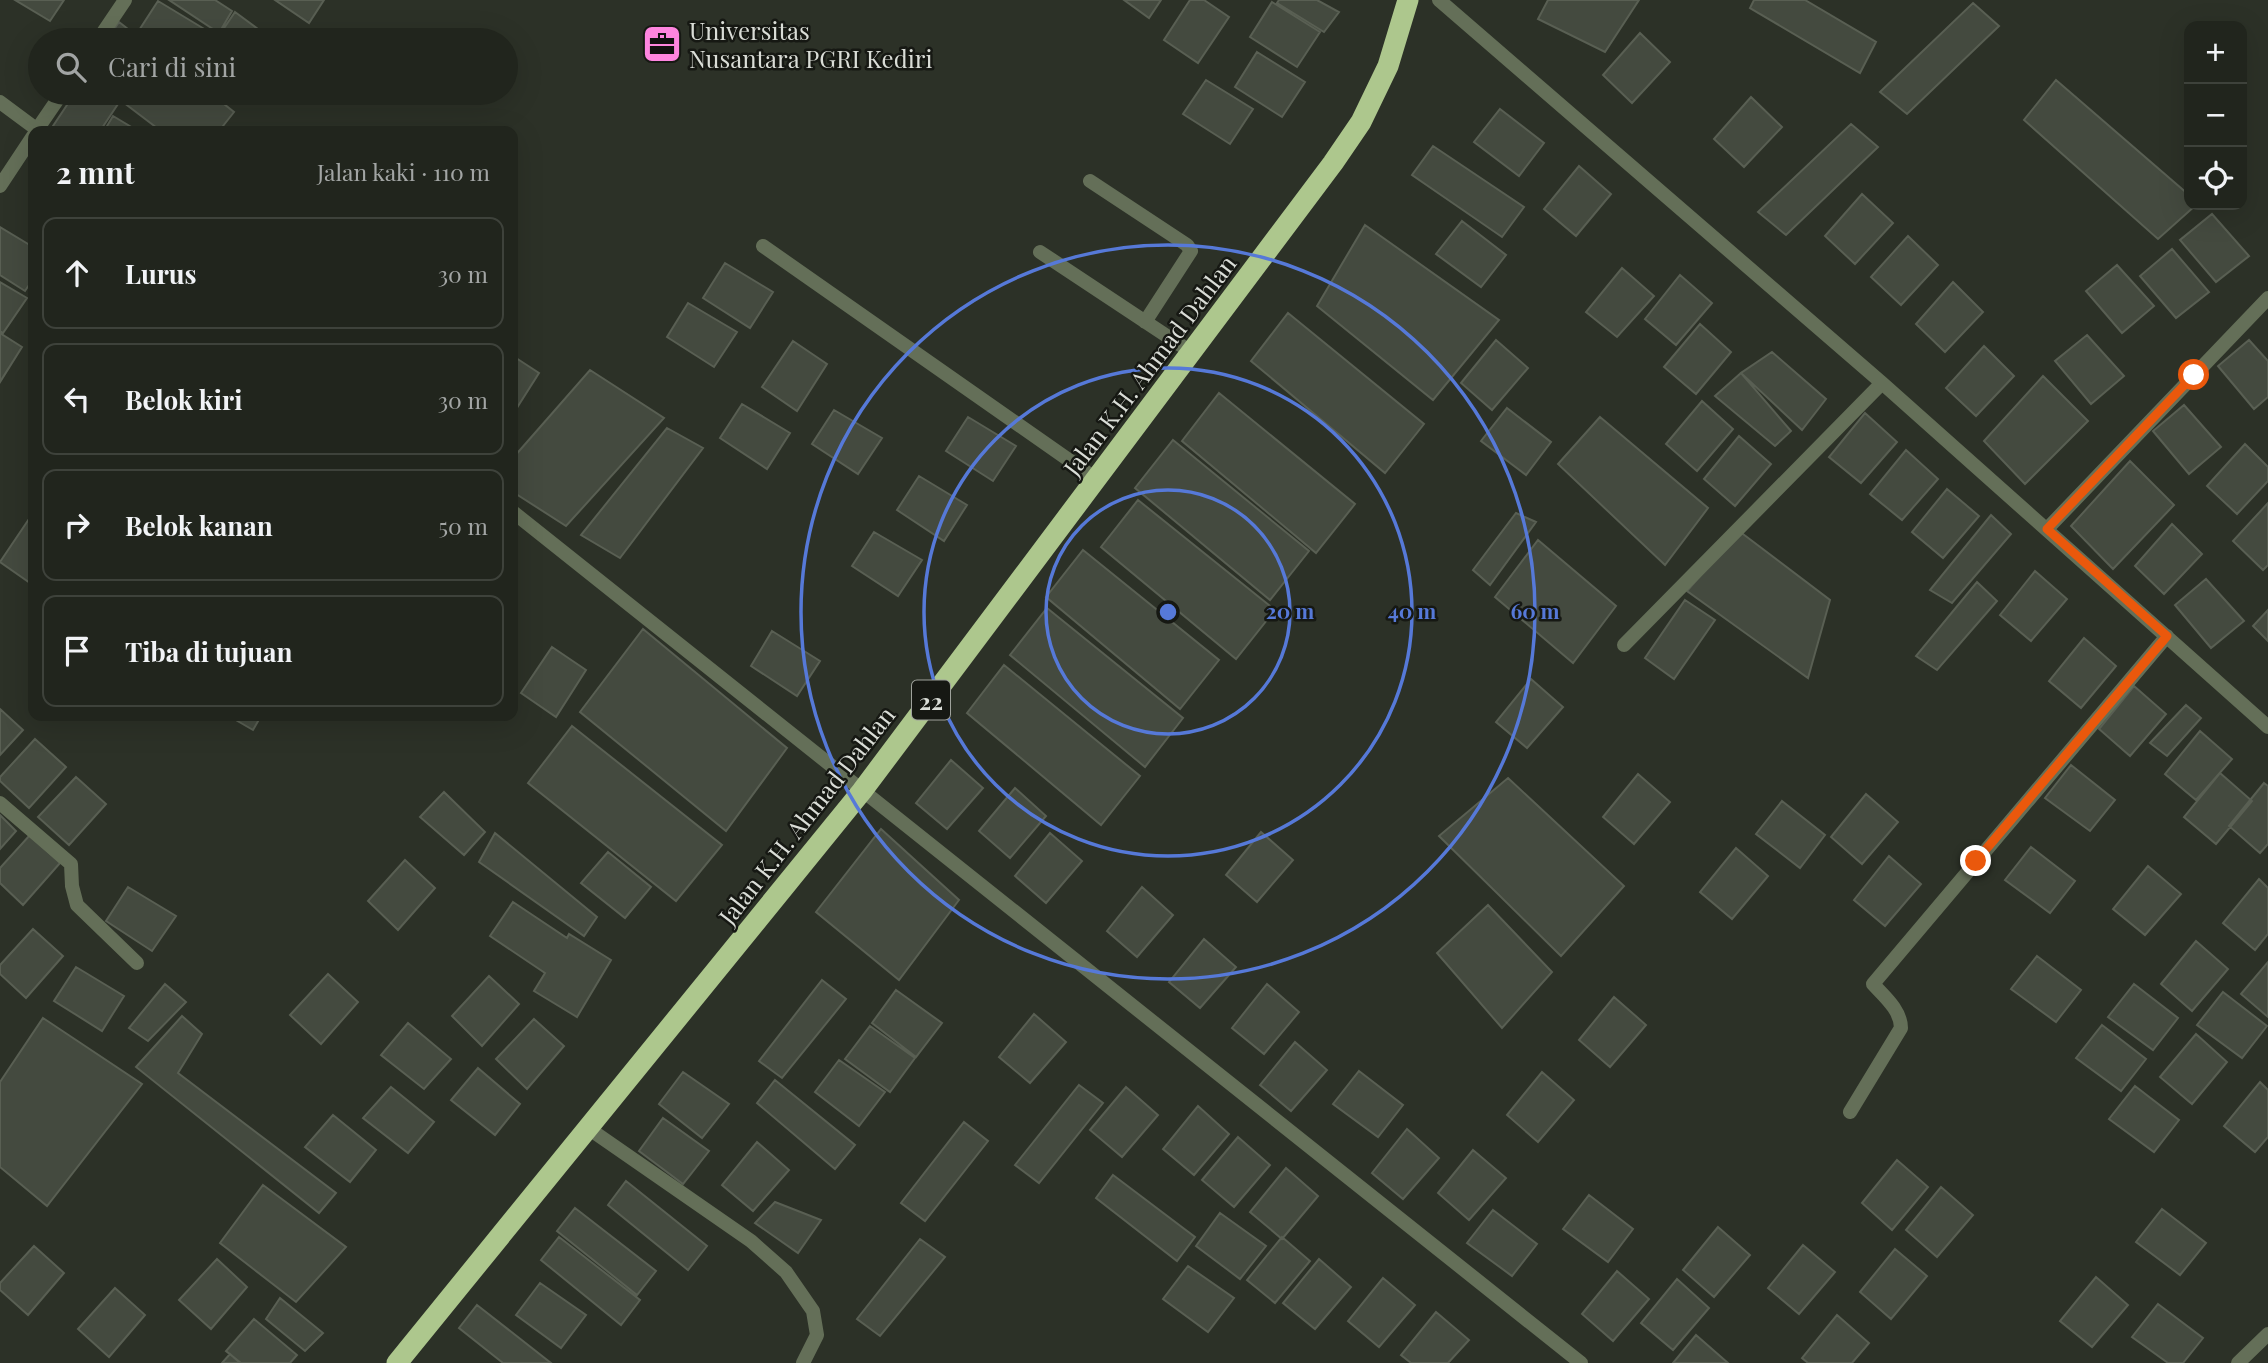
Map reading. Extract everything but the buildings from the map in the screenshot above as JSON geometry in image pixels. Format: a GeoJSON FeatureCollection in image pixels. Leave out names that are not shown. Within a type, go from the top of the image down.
{"type":"FeatureCollection","features":[{"type":"Feature","properties":{"kind":"highway","name":"Jalan K.H. Ahmad Dahlan"},"geometry":{"type":"LineString","coordinates":[[397,1363],[862,791],[1333,163],[1361,122],[1388,66],[1408,0]]}},
{"type":"Feature","properties":{"kind":"street"},"geometry":{"type":"LineString","coordinates":[[106,28],[125,0]]}},
{"type":"Feature","properties":{"kind":"street"},"geometry":{"type":"LineString","coordinates":[[1440,0],[1882,383],[2268,727]]}},
{"type":"Feature","properties":{"kind":"street"},"geometry":{"type":"LineString","coordinates":[[0,102],[29,126]]}},
{"type":"Feature","properties":{"kind":"street"},"geometry":{"type":"LineString","coordinates":[[40,126],[54,105]]}},
{"type":"Feature","properties":{"kind":"street"},"geometry":{"type":"LineString","coordinates":[[0,186],[28,144]]}},
{"type":"Feature","properties":{"kind":"street"},"geometry":{"type":"LineString","coordinates":[[1090,181],[1187,245],[1191,251],[1145,322]]}},
{"type":"Feature","properties":{"kind":"street"},"geometry":{"type":"LineString","coordinates":[[763,246],[1096,479]]}},
{"type":"Feature","properties":{"kind":"street"},"geometry":{"type":"LineString","coordinates":[[1040,252],[1191,352]]}},
{"type":"Feature","properties":{"kind":"street"},"geometry":{"type":"LineString","coordinates":[[2047,529],[2268,298]]}},
{"type":"Feature","properties":{"kind":"street"},"geometry":{"type":"LineString","coordinates":[[1624,645],[1882,383]]}},
{"type":"Feature","properties":{"kind":"street"},"geometry":{"type":"LineString","coordinates":[[518,516],[1581,1363]]}},
{"type":"Feature","properties":{"kind":"street"},"geometry":{"type":"LineString","coordinates":[[1850,1112],[1901,1028],[1901,1019],[1872,984],[2167,636]]}},
{"type":"Feature","properties":{"kind":"street"},"geometry":{"type":"LineString","coordinates":[[0,803],[71,864],[72,886],[77,905],[137,963]]}},
{"type":"Feature","properties":{"kind":"street"},"geometry":{"type":"LineString","coordinates":[[588,1128],[751,1241],[786,1272],[813,1311],[817,1335],[803,1363]]}},
{"type":"Feature","properties":{"kind":"street"},"geometry":{"type":"LineString","coordinates":[[2238,1363],[2268,1334]]}},
{"type":"Feature","properties":{"kind":"place","name":"Universitas Nusantara PGRI Kediri"},"geometry":{"type":"Point","coordinates":[662,44]}},
{"type":"Feature","properties":{"kind":"route"},"geometry":{"type":"LineString","coordinates":[[1976,861],[2167,636],[2047,529],[2194,375]]}}]}
